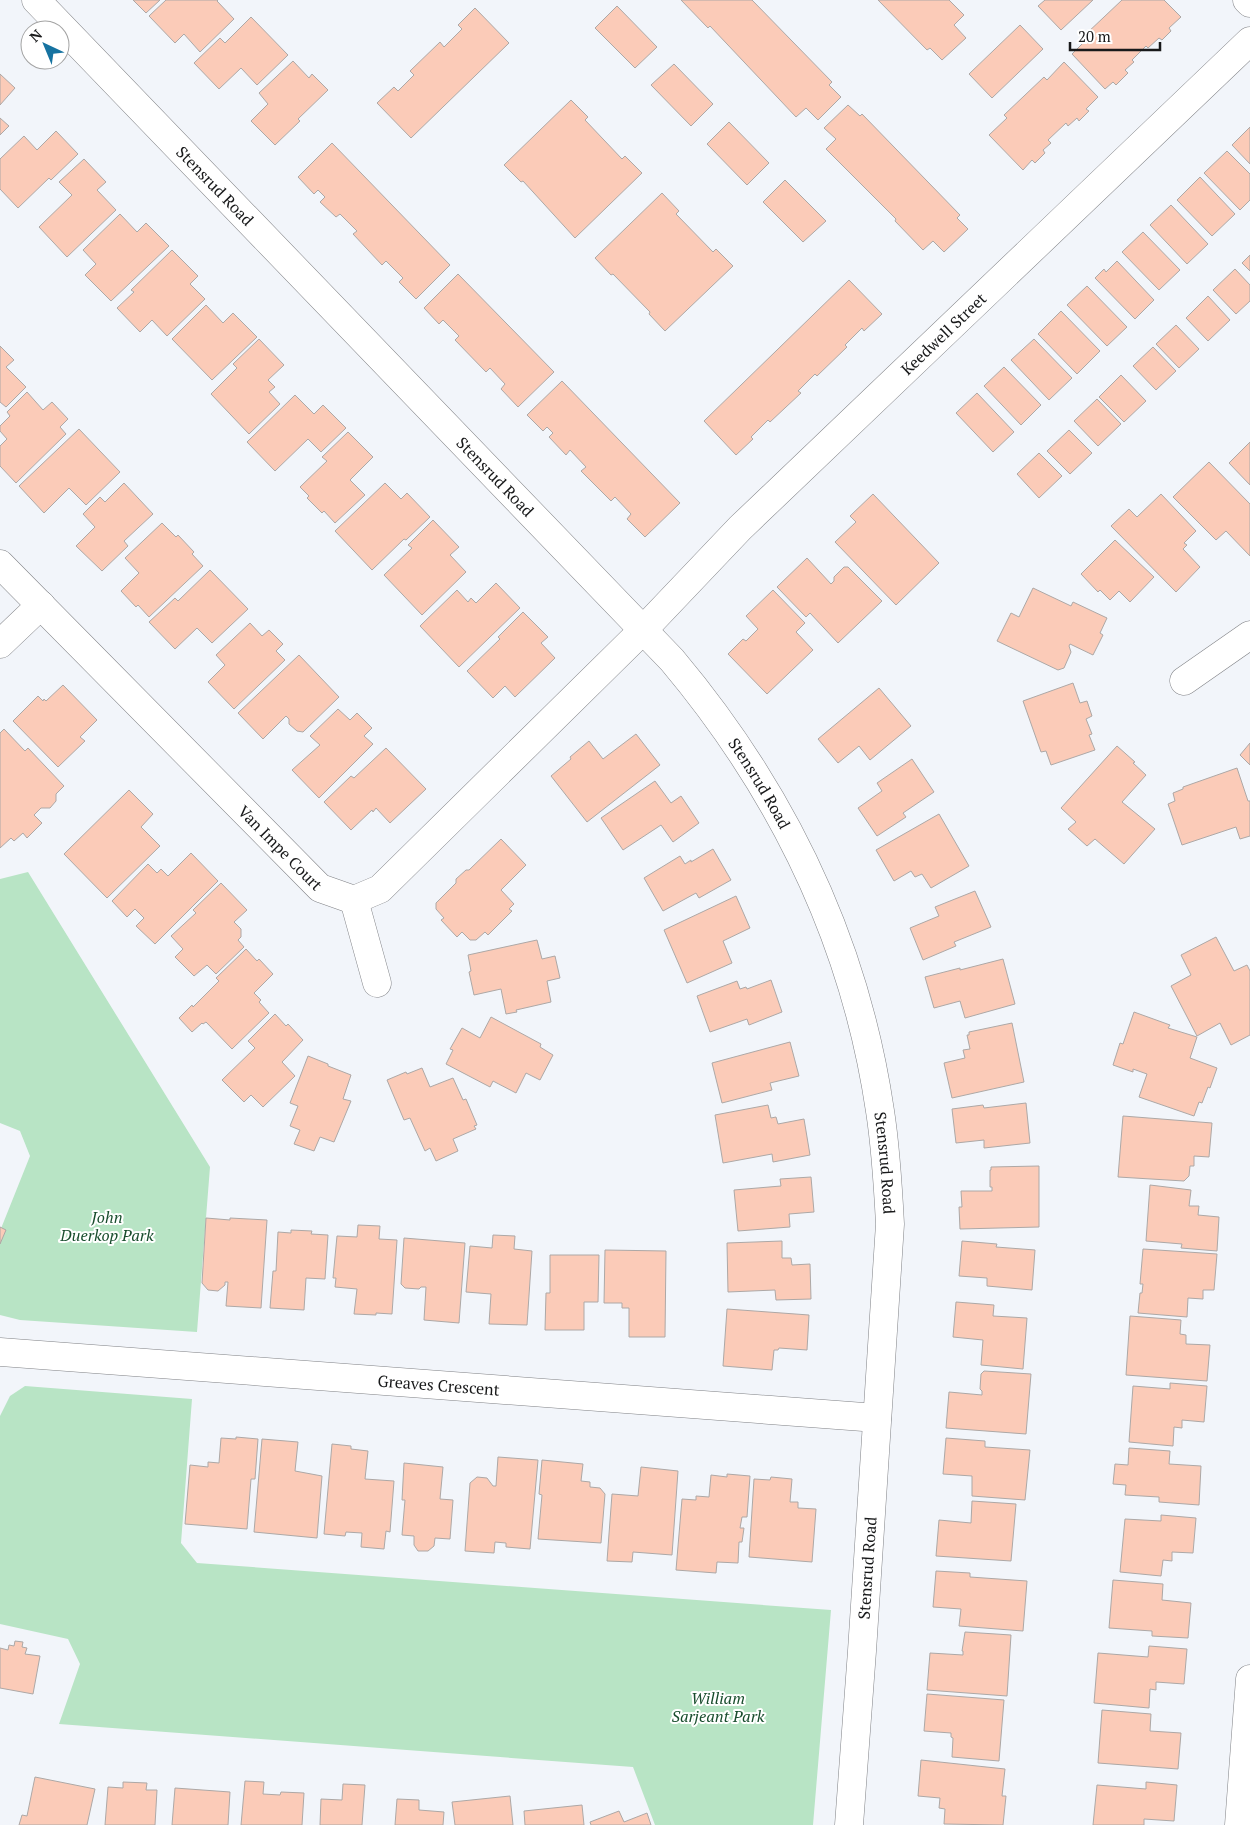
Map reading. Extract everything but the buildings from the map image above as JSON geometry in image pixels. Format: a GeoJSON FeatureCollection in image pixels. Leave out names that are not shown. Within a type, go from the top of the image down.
{"type":"FeatureCollection","features":[{"type":"Feature","properties":{"kind":"street","name":"Stensrud Road"},"geometry":{"type":"LineString","coordinates":[[36,0],[672,660],[703,697],[767,791],[794,840],[818,892],[839,945],[870,1055],[880,1111],[890,1224],[849,1825]]}},
{"type":"Feature","properties":{"kind":"street","name":"Keedwell Street"},"geometry":{"type":"LineString","coordinates":[[643,630],[740,528],[1250,41]]}},
{"type":"Feature","properties":{"kind":"street","name":"Van Impe Court"},"geometry":{"type":"LineString","coordinates":[[0,564],[320,888],[354,900]]}},
{"type":"Feature","properties":{"kind":"street"},"geometry":{"type":"LineString","coordinates":[[0,644],[40,605]]}},
{"type":"Feature","properties":{"kind":"street"},"geometry":{"type":"LineString","coordinates":[[377,983],[354,900],[380,889],[643,630]]}},
{"type":"Feature","properties":{"kind":"street"},"geometry":{"type":"LineString","coordinates":[[1184,680],[1250,635]]}},
{"type":"Feature","properties":{"kind":"street","name":"Greaves Crescent"},"geometry":{"type":"LineString","coordinates":[[0,1352],[877,1418]]}},
{"type":"Feature","properties":{"kind":"street"},"geometry":{"type":"LineString","coordinates":[[1239,1825],[1250,1679]]}},
{"type":"Feature","properties":{"kind":"green space","name":"John Duerkop Park"},"geometry":{"type":"Polygon","coordinates":[[[28,872],[210,1167],[197,1332],[20,1320],[0,1315],[0,1231],[30,1156],[20,1131],[0,1123],[0,879],[28,872]]]}},
{"type":"Feature","properties":{"kind":"green space","name":"William Sarjeant Park"},"geometry":{"type":"Polygon","coordinates":[[[25,1386],[192,1399],[181,1543],[197,1563],[831,1610],[813,1825],[655,1825],[633,1767],[59,1724],[80,1664],[68,1639],[0,1624],[0,1416],[10,1396],[25,1386]]]}}]}
